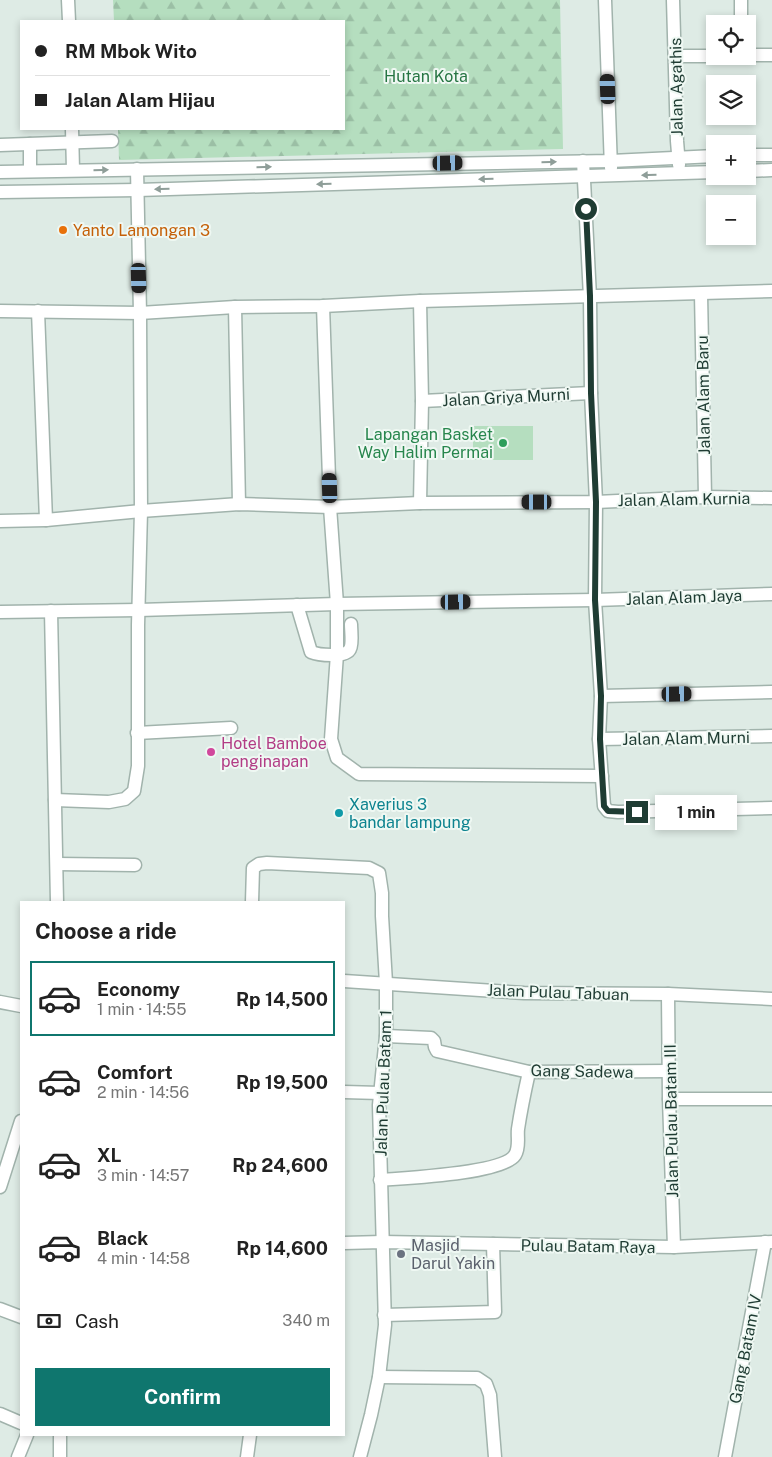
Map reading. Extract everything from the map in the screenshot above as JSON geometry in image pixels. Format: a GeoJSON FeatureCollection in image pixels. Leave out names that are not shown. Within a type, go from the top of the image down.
{"type":"FeatureCollection","features":[{"type":"Feature","properties":{"kind":"street"},"geometry":{"type":"LineString","coordinates":[[68,0],[69,20]]}},
{"type":"Feature","properties":{"kind":"street"},"geometry":{"type":"LineString","coordinates":[[605,0],[611,176]]}},
{"type":"Feature","properties":{"kind":"street","name":"Jalan Agathis"},"geometry":{"type":"LineString","coordinates":[[674,0],[678,174]]}},
{"type":"Feature","properties":{"kind":"street"},"geometry":{"type":"LineString","coordinates":[[741,0],[741,15]]}},
{"type":"Feature","properties":{"kind":"street"},"geometry":{"type":"LineString","coordinates":[[756,55],[772,55]]}},
{"type":"Feature","properties":{"kind":"street"},"geometry":{"type":"LineString","coordinates":[[675,56],[706,56]]}},
{"type":"Feature","properties":{"kind":"street"},"geometry":{"type":"LineString","coordinates":[[0,145],[30,144],[72,135],[112,142]]}},
{"type":"Feature","properties":{"kind":"street"},"geometry":{"type":"LineString","coordinates":[[72,135],[73,170]]}},
{"type":"Feature","properties":{"kind":"street"},"geometry":{"type":"LineString","coordinates":[[30,144],[30,171]]}},
{"type":"Feature","properties":{"kind":"street"},"geometry":{"type":"LineString","coordinates":[[756,155],[772,155]]}},
{"type":"Feature","properties":{"kind":"street"},"geometry":{"type":"LineString","coordinates":[[0,172],[611,161],[706,156]]}},
{"type":"Feature","properties":{"kind":"street"},"geometry":{"type":"LineString","coordinates":[[583,161],[590,296],[591,393],[596,502],[595,600],[601,696],[600,739],[604,806],[608,811],[618,812],[772,808]]}},
{"type":"Feature","properties":{"kind":"street"},"geometry":{"type":"LineString","coordinates":[[54,800],[109,802],[125,799],[134,790],[138,766],[140,313],[137,169]]}},
{"type":"Feature","properties":{"kind":"street"},"geometry":{"type":"LineString","coordinates":[[756,171],[772,170]]}},
{"type":"Feature","properties":{"kind":"street"},"geometry":{"type":"LineString","coordinates":[[0,192],[138,190],[706,172]]}},
{"type":"Feature","properties":{"kind":"street"},"geometry":{"type":"LineString","coordinates":[[0,311],[38,310],[140,313],[235,307],[322,306],[420,300],[772,291]]}},
{"type":"Feature","properties":{"kind":"street","name":"Jalan Alam Baru"},"geometry":{"type":"LineString","coordinates":[[701,294],[705,497]]}},
{"type":"Feature","properties":{"kind":"street"},"geometry":{"type":"LineString","coordinates":[[420,300],[422,402],[420,503]]}},
{"type":"Feature","properties":{"kind":"street"},"geometry":{"type":"LineString","coordinates":[[322,306],[330,507],[337,604],[337,654],[331,739],[337,758],[359,774],[602,776]]}},
{"type":"Feature","properties":{"kind":"street"},"geometry":{"type":"LineString","coordinates":[[235,307],[239,504]]}},
{"type":"Feature","properties":{"kind":"street"},"geometry":{"type":"LineString","coordinates":[[38,310],[46,520]]}},
{"type":"Feature","properties":{"kind":"street","name":"Jalan Griya Murni"},"geometry":{"type":"LineString","coordinates":[[422,402],[591,393]]}},
{"type":"Feature","properties":{"kind":"street","name":"Jalan Alam Kurnia"},"geometry":{"type":"LineString","coordinates":[[0,521],[46,520],[140,510],[239,504],[330,507],[420,503],[596,502],[705,497],[772,498]]}},
{"type":"Feature","properties":{"kind":"street","name":"Jalan Alam Jaya"},"geometry":{"type":"LineString","coordinates":[[0,612],[595,600],[772,594]]}},
{"type":"Feature","properties":{"kind":"street"},"geometry":{"type":"LineString","coordinates":[[297,605],[310,652],[315,654],[344,654],[349,652],[351,648],[351,624]]}},
{"type":"Feature","properties":{"kind":"street"},"geometry":{"type":"LineString","coordinates":[[51,611],[57,901]]}},
{"type":"Feature","properties":{"kind":"street"},"geometry":{"type":"LineString","coordinates":[[601,696],[772,692]]}},
{"type":"Feature","properties":{"kind":"street"},"geometry":{"type":"LineString","coordinates":[[137,733],[231,728]]}},
{"type":"Feature","properties":{"kind":"street","name":"Jalan Alam Murni"},"geometry":{"type":"LineString","coordinates":[[600,739],[772,736]]}},
{"type":"Feature","properties":{"kind":"street"},"geometry":{"type":"LineString","coordinates":[[57,864],[135,865]]}},
{"type":"Feature","properties":{"kind":"street","name":"Jalan Pulau Batam 1"},"geometry":{"type":"LineString","coordinates":[[252,901],[253,868],[259,864],[370,868],[379,873],[382,893],[386,983],[386,1036],[380,1093],[380,1180],[385,1325],[371,1415],[360,1457]]}},
{"type":"Feature","properties":{"kind":"street","name":"Jalan Pulau Tabuan"},"geometry":{"type":"LineString","coordinates":[[345,981],[524,993],[668,994],[772,999]]}},
{"type":"Feature","properties":{"kind":"street","name":"Jalan Pulau Batam III"},"geometry":{"type":"LineString","coordinates":[[668,994],[668,1070],[674,1247]]}},
{"type":"Feature","properties":{"kind":"street"},"geometry":{"type":"LineString","coordinates":[[0,1002],[20,1006]]}},
{"type":"Feature","properties":{"kind":"street","name":"Gang Sadewa"},"geometry":{"type":"LineString","coordinates":[[386,1036],[431,1038],[437,1051],[529,1072],[668,1070]]}},
{"type":"Feature","properties":{"kind":"street"},"geometry":{"type":"LineString","coordinates":[[380,1180],[436,1176],[485,1169],[505,1163],[514,1156],[518,1148],[518,1130],[529,1072]]}},
{"type":"Feature","properties":{"kind":"street"},"geometry":{"type":"LineString","coordinates":[[345,1092],[380,1093]]}},
{"type":"Feature","properties":{"kind":"street"},"geometry":{"type":"LineString","coordinates":[[669,1099],[772,1099]]}},
{"type":"Feature","properties":{"kind":"street"},"geometry":{"type":"LineString","coordinates":[[0,1187],[20,1124]]}},
{"type":"Feature","properties":{"kind":"street","name":"Pulau Batam Raya"},"geometry":{"type":"LineString","coordinates":[[345,1243],[674,1247],[769,1242]]}},
{"type":"Feature","properties":{"kind":"street","name":"Gang Batam IV"},"geometry":{"type":"LineString","coordinates":[[725,1457],[769,1242]]}},
{"type":"Feature","properties":{"kind":"street"},"geometry":{"type":"LineString","coordinates":[[384,1315],[495,1312],[493,1244]]}},
{"type":"Feature","properties":{"kind":"street"},"geometry":{"type":"LineString","coordinates":[[0,1309],[20,1317]]}},
{"type":"Feature","properties":{"kind":"street"},"geometry":{"type":"LineString","coordinates":[[378,1376],[478,1378],[486,1384],[490,1395],[495,1457]]}},
{"type":"Feature","properties":{"kind":"street"},"geometry":{"type":"LineString","coordinates":[[0,1414],[20,1423]]}},
{"type":"Feature","properties":{"kind":"street"},"geometry":{"type":"LineString","coordinates":[[18,1457],[27,1436]]}},
{"type":"Feature","properties":{"kind":"street"},"geometry":{"type":"LineString","coordinates":[[60,1436],[60,1457]]}},
{"type":"Feature","properties":{"kind":"street"},"geometry":{"type":"LineString","coordinates":[[247,1457],[250,1436]]}},
{"type":"Feature","properties":{"kind":"green space","name":"Hutan Kota"},"geometry":{"type":"Polygon","coordinates":[[[113,0],[560,0],[563,149],[119,160],[118,130],[345,130],[345,20],[114,20],[113,0]]]}},
{"type":"Feature","properties":{"kind":"green space","name":"Lapangan Basket Way Halim Permai"},"geometry":{"type":"Polygon","coordinates":[[[473,426],[533,426],[533,460],[473,460],[473,426]]]}},
{"type":"Feature","properties":{"kind":"place","name":"Yanto Lamongan 3"},"geometry":{"type":"Point","coordinates":[63,230]}},
{"type":"Feature","properties":{"kind":"place","name":"Lapangan Basket Way Halim Permai"},"geometry":{"type":"Point","coordinates":[503,443]}},
{"type":"Feature","properties":{"kind":"place","name":"Hotel Bamboe penginapan"},"geometry":{"type":"Point","coordinates":[211,752]}},
{"type":"Feature","properties":{"kind":"place","name":"Xaverius 3 bandar lampung"},"geometry":{"type":"Point","coordinates":[339,813]}},
{"type":"Feature","properties":{"kind":"place","name":"Masjid Darul Yakin"},"geometry":{"type":"Point","coordinates":[401,1254]}},
{"type":"Feature","properties":{"kind":"route"},"geometry":{"type":"LineString","coordinates":[[586,209],[596,502],[595,600],[601,696],[600,739],[604,806],[608,811],[637,812]]}}]}
